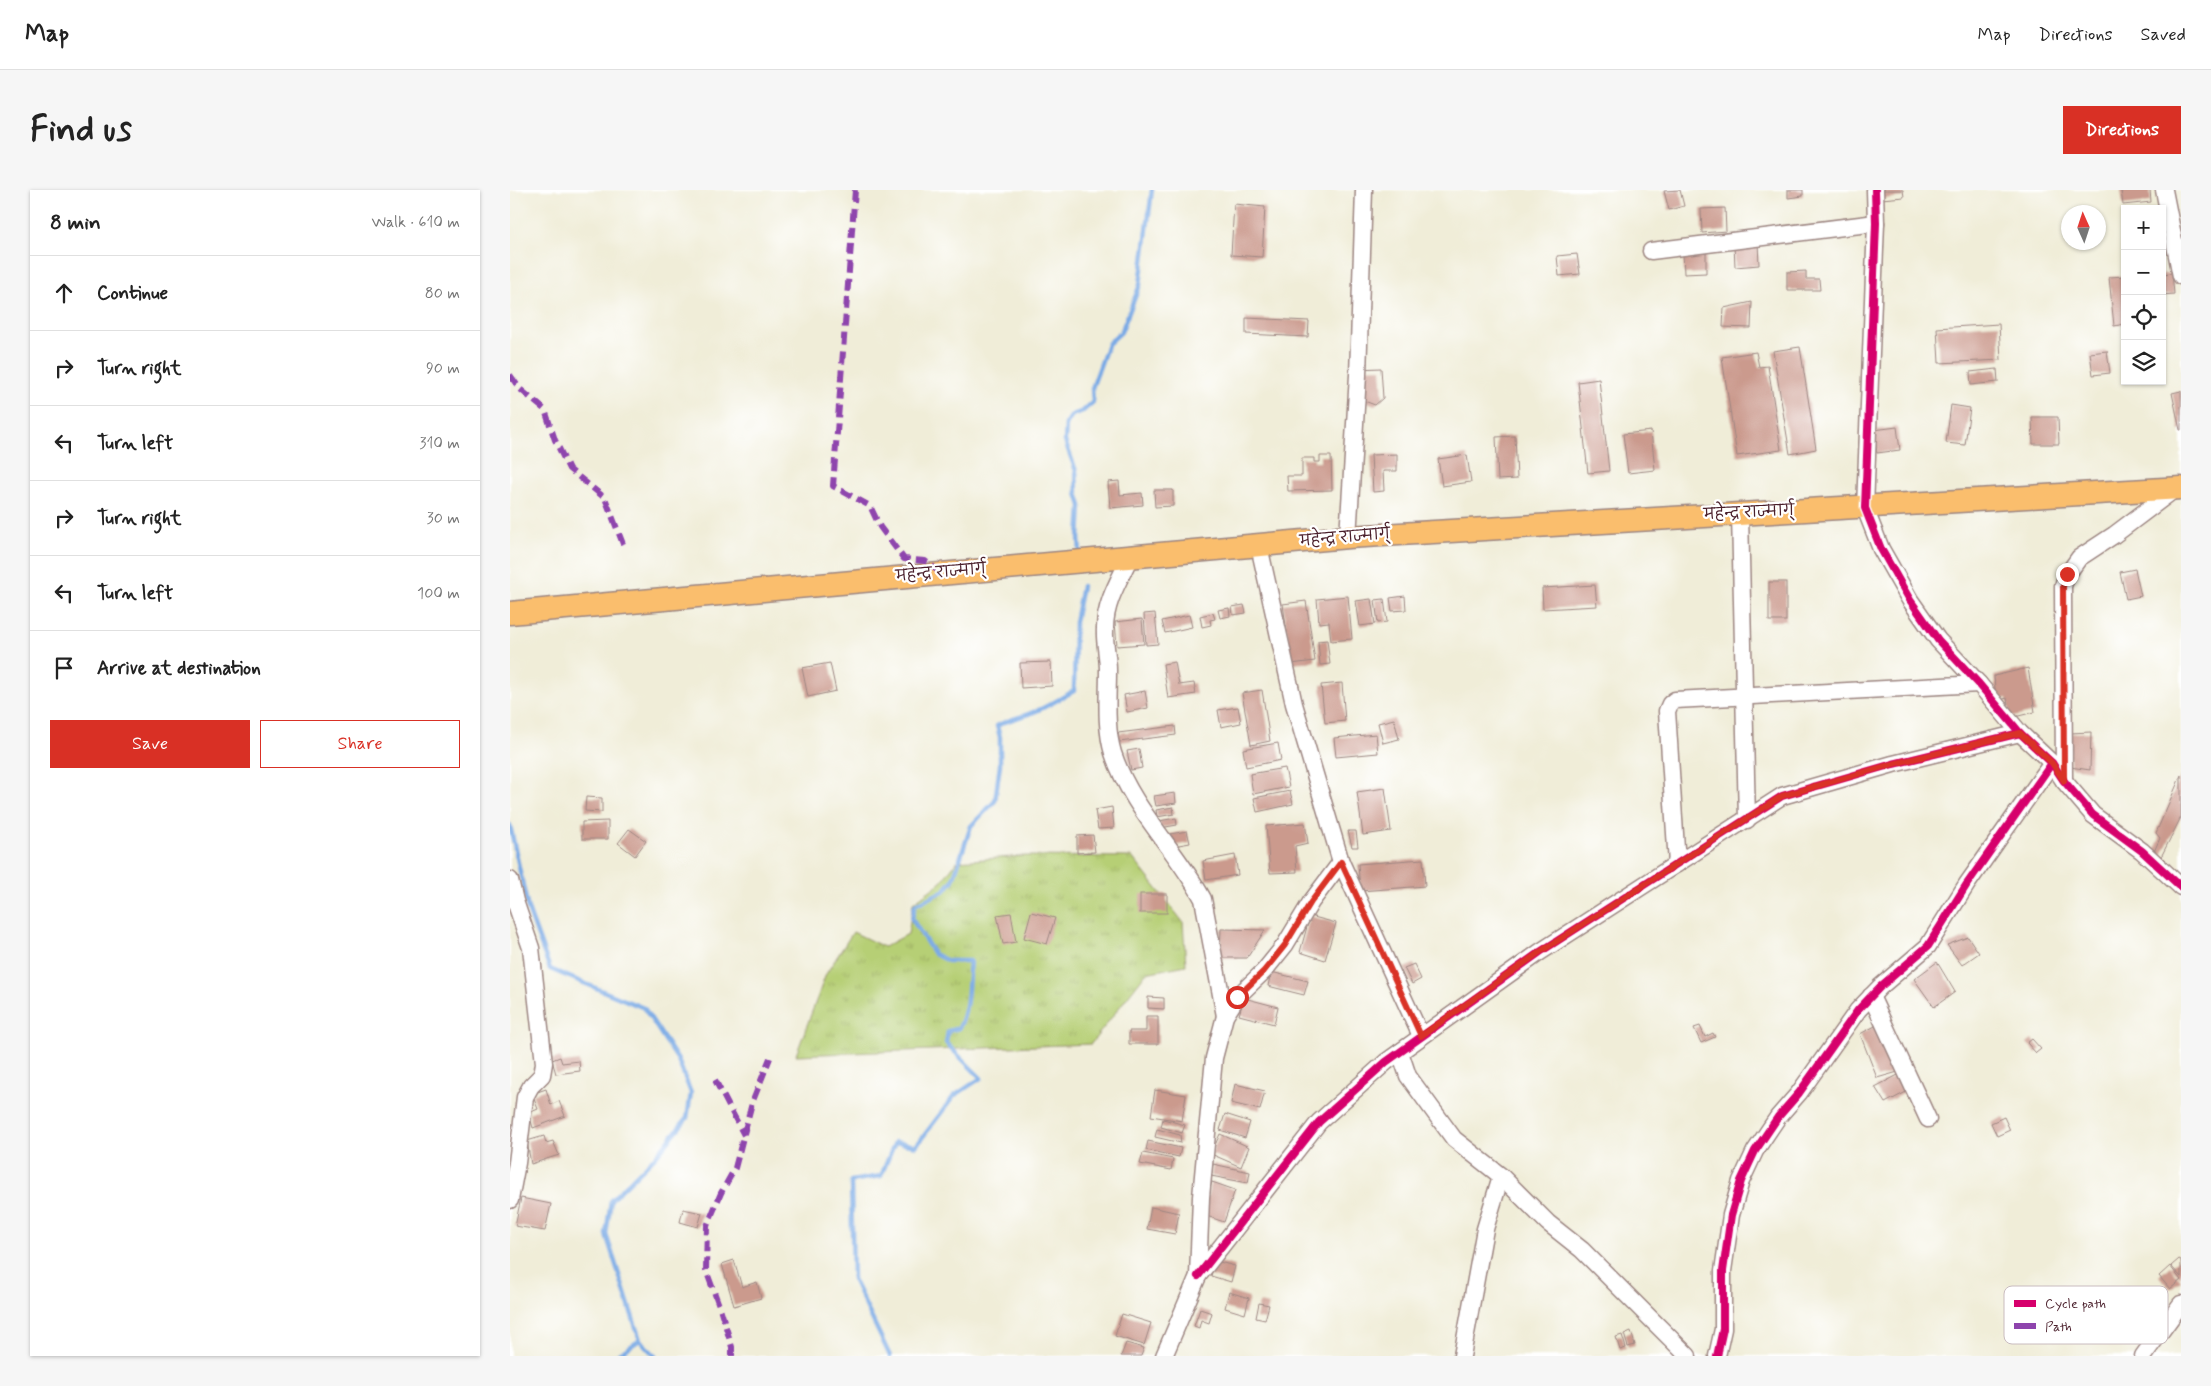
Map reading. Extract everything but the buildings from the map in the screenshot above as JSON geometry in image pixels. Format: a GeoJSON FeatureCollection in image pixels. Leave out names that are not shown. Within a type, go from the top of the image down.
{"type":"FeatureCollection","features":[{"type":"Feature","properties":{"kind":"highway","name":"महेन्द्र राज्मार्ग्"},"geometry":{"type":"LineString","coordinates":[[510,613],[1130,556],[1259,546],[1348,536],[2178,489]]}},
{"type":"Feature","properties":{"kind":"street"},"geometry":{"type":"LineString","coordinates":[[1348,536],[1357,384],[1364,190]]}},
{"type":"Feature","properties":{"kind":"street"},"geometry":{"type":"LineString","coordinates":[[1875,190],[1876,223],[1865,508],[1881,549],[1910,600],[1938,640],[1979,684],[2020,733],[2052,763],[2092,815],[2142,851],[2181,887]]}},
{"type":"Feature","properties":{"kind":"street"},"geometry":{"type":"LineString","coordinates":[[2164,190],[2181,276]]}},
{"type":"Feature","properties":{"kind":"street"},"geometry":{"type":"LineString","coordinates":[[1651,251],[1876,223]]}},
{"type":"Feature","properties":{"kind":"street"},"geometry":{"type":"LineString","coordinates":[[2064,781],[2063,586],[2067,574],[2079,558],[2178,489]]}},
{"type":"Feature","properties":{"kind":"street"},"geometry":{"type":"LineString","coordinates":[[1740,514],[1747,820]]}},
{"type":"Feature","properties":{"kind":"street"},"geometry":{"type":"LineString","coordinates":[[1259,546],[1294,704],[1341,862],[1421,1036]]}},
{"type":"Feature","properties":{"kind":"street"},"geometry":{"type":"LineString","coordinates":[[1130,556],[1108,605],[1104,628],[1108,662],[1109,732],[1113,752],[1120,770],[1148,819],[1195,884],[1203,899],[1225,1016]]}},
{"type":"Feature","properties":{"kind":"street"},"geometry":{"type":"LineString","coordinates":[[1677,864],[1668,711],[1670,704],[1675,700],[1979,684]]}},
{"type":"Feature","properties":{"kind":"street"},"geometry":{"type":"LineString","coordinates":[[1164,1356],[1198,1276],[1319,1122],[1362,1082],[1421,1036],[1540,952],[1782,796],[1893,764],[2020,733]]}},
{"type":"Feature","properties":{"kind":"street"},"geometry":{"type":"LineString","coordinates":[[1718,1356],[1723,1329],[1724,1271],[1731,1215],[1741,1181],[1755,1151],[1858,1010],[1871,996],[1928,946],[1966,884],[2052,763]]}},
{"type":"Feature","properties":{"kind":"street"},"geometry":{"type":"LineString","coordinates":[[1198,1276],[1201,1197],[1213,1067],[1225,1016],[1237,997],[1264,971],[1285,945],[1311,902],[1341,862]]}},
{"type":"Feature","properties":{"kind":"street"},"geometry":{"type":"LineString","coordinates":[[510,880],[515,902],[531,948],[544,1063],[542,1075],[531,1086],[525,1097],[517,1164],[510,1200]]}},
{"type":"Feature","properties":{"kind":"street"},"geometry":{"type":"LineString","coordinates":[[1871,996],[1928,1119]]}},
{"type":"Feature","properties":{"kind":"street"},"geometry":{"type":"LineString","coordinates":[[1400,1052],[1408,1076],[1454,1139],[1501,1176],[1548,1222],[1582,1250],[1688,1356]]}},
{"type":"Feature","properties":{"kind":"street"},"geometry":{"type":"LineString","coordinates":[[1462,1356],[1485,1229],[1501,1176]]}},
{"type":"Feature","properties":{"kind":"street"},"geometry":{"type":"LineString","coordinates":[[2168,1322],[2181,1304]]}},
{"type":"Feature","properties":{"kind":"street"},"geometry":{"type":"LineString","coordinates":[[2143,1356],[2152,1344]]}},
{"type":"Feature","properties":{"kind":"green space"},"geometry":{"type":"Polygon","coordinates":[[[1025,856],[1132,857],[1183,922],[1186,965],[1146,973],[1091,1044],[796,1055],[826,974],[853,932],[884,947],[908,934],[913,903],[941,882],[957,861],[1025,856]]]}},
{"type":"Feature","properties":{"kind":"waterway"},"geometry":{"type":"LineString","coordinates":[[1080,553],[1081,506],[1077,493],[1076,471],[1065,441],[1066,424],[1072,415],[1083,411],[1093,402],[1092,388],[1108,344],[1121,332],[1140,285],[1152,190]]}},
{"type":"Feature","properties":{"kind":"waterway"},"geometry":{"type":"LineString","coordinates":[[890,1356],[853,1279],[851,1181],[881,1176],[895,1142],[916,1146],[954,1096],[981,1078],[946,1043],[948,1031],[959,1028],[965,1012],[970,961],[948,961],[934,954],[912,919],[915,905],[945,890],[953,880],[971,826],[995,801],[1000,765],[1000,737],[997,726],[1027,715],[1074,691],[1075,622],[1082,586]]}},
{"type":"Feature","properties":{"kind":"waterway"},"geometry":{"type":"LineString","coordinates":[[510,825],[528,909],[550,969],[644,1008],[678,1060],[691,1093],[687,1118],[656,1156],[611,1200],[606,1234],[640,1340],[655,1356]]}},
{"type":"Feature","properties":{"kind":"waterway"},"geometry":{"type":"LineString","coordinates":[[616,1356],[640,1340]]}},
{"type":"Feature","properties":{"kind":"marked path"},"geometry":{"type":"LineString","coordinates":[[855,190],[833,486],[870,506],[880,527],[904,559],[925,561],[941,573]]}},
{"type":"Feature","properties":{"kind":"marked path"},"geometry":{"type":"LineString","coordinates":[[510,375],[520,389],[545,410],[555,440],[569,469],[605,498],[623,544]]}},
{"type":"Feature","properties":{"kind":"marked path"},"geometry":{"type":"LineString","coordinates":[[732,1356],[732,1347],[706,1270],[707,1226],[721,1193],[735,1168],[752,1103],[770,1058]]}},
{"type":"Feature","properties":{"kind":"marked path"},"geometry":{"type":"LineString","coordinates":[[715,1080],[744,1135]]}},
{"type":"Feature","properties":{"kind":"cycle path"},"geometry":{"type":"LineString","coordinates":[[1875,190],[1876,223],[1865,508],[1881,549],[1910,600],[1938,640],[1979,684],[2020,733],[2052,763],[2064,781],[2093,815],[2142,851],[2181,887]]}},
{"type":"Feature","properties":{"kind":"cycle path"},"geometry":{"type":"LineString","coordinates":[[1198,1276],[1319,1122],[1386,1062],[1540,952],[1782,796],[1893,764],[2020,733]]}},
{"type":"Feature","properties":{"kind":"cycle path"},"geometry":{"type":"LineString","coordinates":[[1717,1356],[1723,1329],[1723,1271],[1731,1215],[1741,1181],[1755,1151],[1858,1010],[1880,987],[1928,946],[1967,884],[2052,763]]}},
{"type":"Feature","properties":{"kind":"route"},"geometry":{"type":"LineString","coordinates":[[1237,997],[1264,971],[1285,945],[1311,902],[1341,862],[1383,957],[1421,1036],[1540,952],[1782,796],[1893,764],[2020,733],[2052,763],[2064,781],[2065,677],[2063,586],[2067,574]]}}]}
